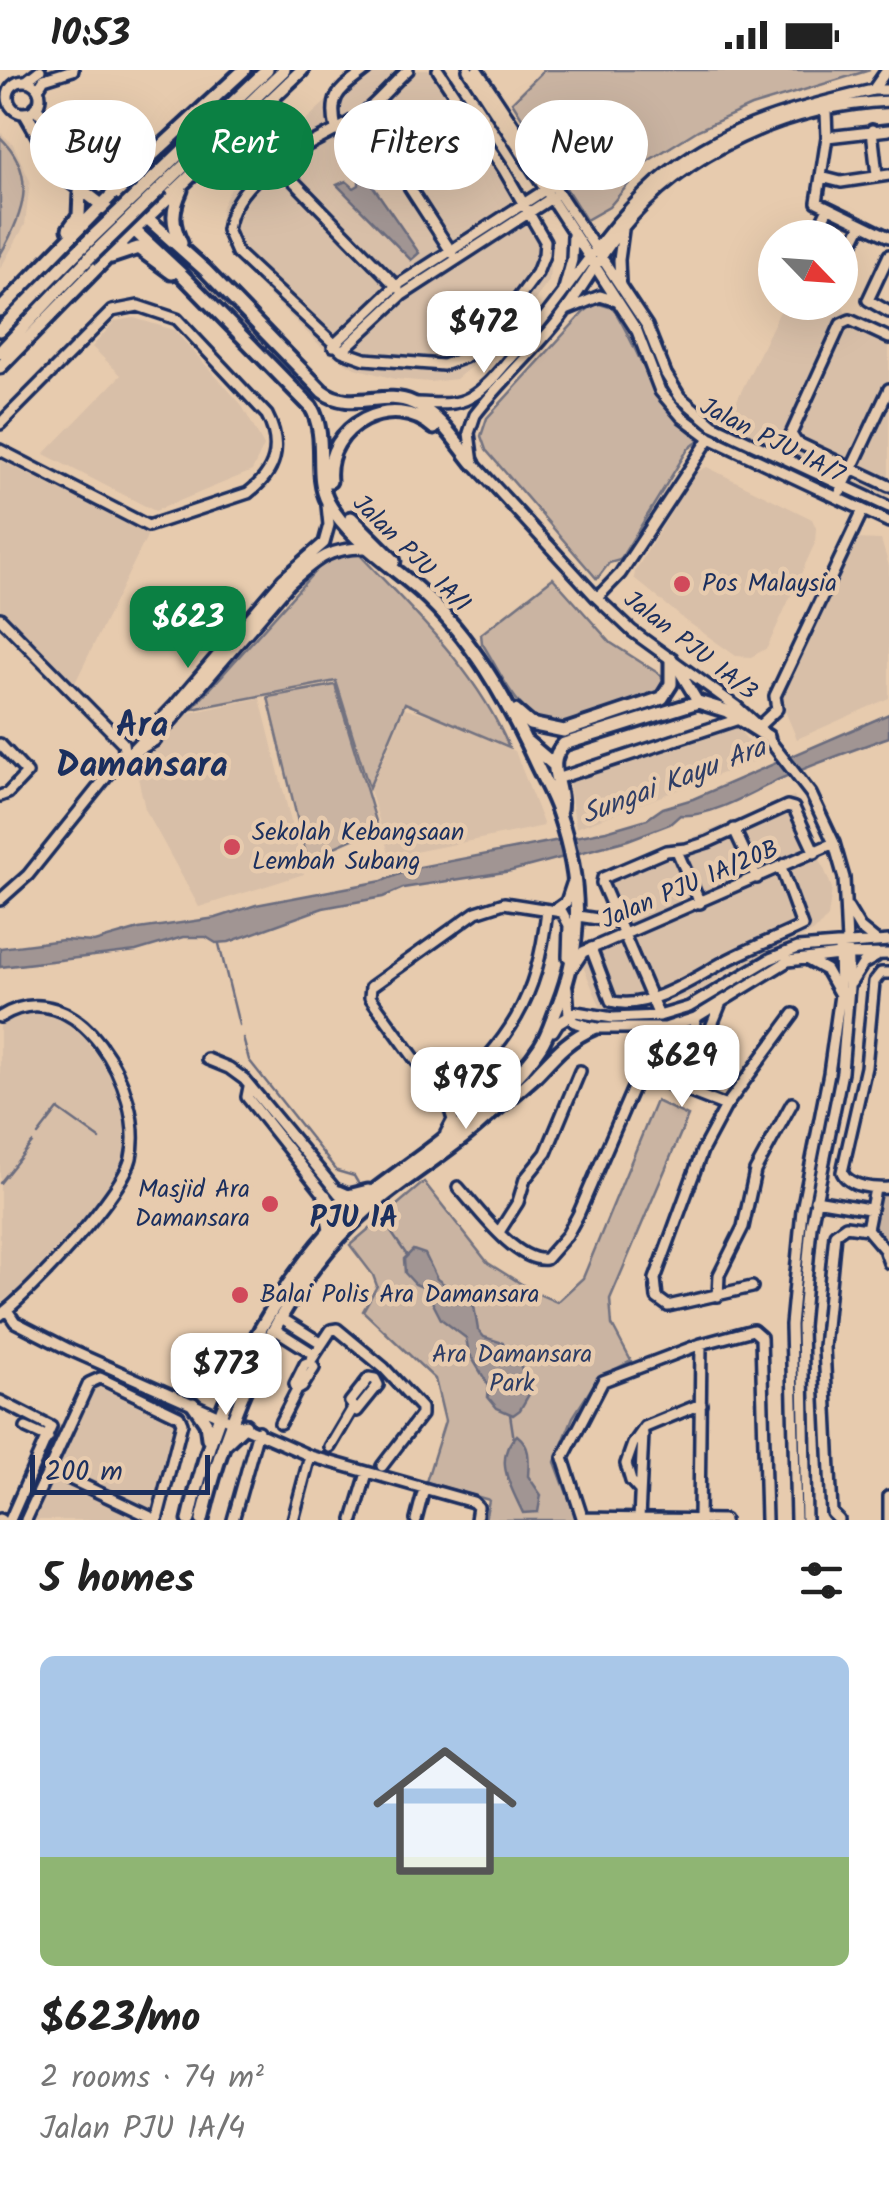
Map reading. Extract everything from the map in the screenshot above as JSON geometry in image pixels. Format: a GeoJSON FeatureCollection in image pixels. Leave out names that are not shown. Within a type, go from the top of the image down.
{"type":"FeatureCollection","features":[{"type":"Feature","properties":{"kind":"main road"},"geometry":{"type":"LineString","coordinates":[[156,151],[244,70]]}},
{"type":"Feature","properties":{"kind":"main road"},"geometry":{"type":"LineString","coordinates":[[0,367],[148,217],[163,186],[267,70]]}},
{"type":"Feature","properties":{"kind":"main road"},"geometry":{"type":"LineString","coordinates":[[0,330],[163,186],[284,70]]}},
{"type":"Feature","properties":{"kind":"main road"},"geometry":{"type":"LineString","coordinates":[[270,100],[302,70]]}},
{"type":"Feature","properties":{"kind":"main road"},"geometry":{"type":"LineString","coordinates":[[163,186],[176,183]]}},
{"type":"Feature","properties":{"kind":"main road"},"geometry":{"type":"LineString","coordinates":[[142,190],[158,198],[163,186]]}},
{"type":"Feature","properties":{"kind":"main road"},"geometry":{"type":"LineString","coordinates":[[182,190],[172,225],[184,251]]}},
{"type":"Feature","properties":{"kind":"main road"},"geometry":{"type":"LineString","coordinates":[[4,306],[116,191],[184,251],[328,396],[356,403],[414,403],[439,422],[477,467]]}},
{"type":"Feature","properties":{"kind":"main road"},"geometry":{"type":"LineString","coordinates":[[4,306],[26,275],[75,223],[80,192]]}},
{"type":"Feature","properties":{"kind":"main road","name":"Jalan PJU 1A/1"},"geometry":{"type":"LineString","coordinates":[[80,192],[134,230],[311,406],[321,434],[327,500],[370,548],[433,604],[466,642],[507,702],[559,815],[575,876],[578,916],[568,978],[540,1047],[514,1079],[440,1142],[374,1190],[350,1218],[279,1324],[225,1417],[188,1520]]}},
{"type":"Feature","properties":{"kind":"main road"},"geometry":{"type":"LineString","coordinates":[[80,228],[92,224],[109,231],[111,242],[105,260]]}},
{"type":"Feature","properties":{"kind":"main road"},"geometry":{"type":"LineString","coordinates":[[105,260],[138,248],[168,272],[181,274]]}},
{"type":"Feature","properties":{"kind":"main road"},"geometry":{"type":"LineString","coordinates":[[0,352],[83,255]]}},
{"type":"Feature","properties":{"kind":"main road"},"geometry":{"type":"LineString","coordinates":[[400,574],[397,564],[334,498],[329,470],[346,434],[379,412],[414,414],[477,467]]}},
{"type":"Feature","properties":{"kind":"main road"},"geometry":{"type":"LineString","coordinates":[[507,702],[530,724],[564,731],[662,698],[671,684],[671,659]]}},
{"type":"Feature","properties":{"kind":"main road"},"geometry":{"type":"LineString","coordinates":[[559,815],[562,798],[554,765],[557,751],[564,744],[698,702],[720,707],[764,734]]}},
{"type":"Feature","properties":{"kind":"main road"},"geometry":{"type":"LineString","coordinates":[[525,740],[554,765]]}},
{"type":"Feature","properties":{"kind":"main road","name":"Jalan PJU 1A/1"},"geometry":{"type":"LineString","coordinates":[[225,1417],[227,1392],[260,1326],[330,1231],[469,1133],[570,1039],[594,1028]]}},
{"type":"Feature","properties":{"kind":"main road"},"geometry":{"type":"LineString","coordinates":[[339,1192],[348,1196],[374,1190]]}},
{"type":"Feature","properties":{"kind":"main road"},"geometry":{"type":"LineString","coordinates":[[325,1196],[330,1231]]}},
{"type":"Feature","properties":{"kind":"main road"},"geometry":{"type":"LineString","coordinates":[[227,1392],[198,1406],[214,1449],[245,1425]]}},
{"type":"Feature","properties":{"kind":"main road","name":"Jalan PJU 1A/1"},"geometry":{"type":"LineString","coordinates":[[202,1520],[214,1449]]}},
{"type":"Feature","properties":{"kind":"street"},"geometry":{"type":"LineString","coordinates":[[0,90],[26,81],[40,70]]}},
{"type":"Feature","properties":{"kind":"street"},"geometry":{"type":"LineString","coordinates":[[38,89],[44,80],[73,70]]}},
{"type":"Feature","properties":{"kind":"street"},"geometry":{"type":"LineString","coordinates":[[334,118],[334,98],[366,70]]}},
{"type":"Feature","properties":{"kind":"street"},"geometry":{"type":"LineString","coordinates":[[377,100],[408,70]]}},
{"type":"Feature","properties":{"kind":"street"},"geometry":{"type":"LineString","coordinates":[[248,190],[235,203],[226,230],[230,242],[337,348],[365,359],[442,364],[465,358],[496,326],[542,263],[545,241],[438,70]]}},
{"type":"Feature","properties":{"kind":"street","name":"Jalan PJU 1A/7"},"geometry":{"type":"LineString","coordinates":[[468,70],[595,258],[647,326],[666,374],[690,408],[712,426],[889,508]]}},
{"type":"Feature","properties":{"kind":"street","name":"Jalan PJU 1A/7"},"geometry":{"type":"LineString","coordinates":[[476,70],[551,192]]}},
{"type":"Feature","properties":{"kind":"street"},"geometry":{"type":"LineString","coordinates":[[872,90],[887,70]]}},
{"type":"Feature","properties":{"kind":"street"},"geometry":{"type":"LineString","coordinates":[[26,81],[38,89],[39,100]]}},
{"type":"Feature","properties":{"kind":"street"},"geometry":{"type":"LineString","coordinates":[[6,107],[12,86]]}},
{"type":"Feature","properties":{"kind":"street"},"geometry":{"type":"LineString","coordinates":[[477,467],[469,433],[475,415],[566,310],[609,232],[668,172],[726,134],[777,115],[872,90],[889,97]]}},
{"type":"Feature","properties":{"kind":"street"},"geometry":{"type":"LineString","coordinates":[[414,403],[450,404],[470,398],[523,345],[624,227],[673,179],[714,150],[763,128],[889,97]]}},
{"type":"Feature","properties":{"kind":"street"},"geometry":{"type":"LineString","coordinates":[[826,112],[827,137],[817,202],[889,237]]}},
{"type":"Feature","properties":{"kind":"street"},"geometry":{"type":"LineString","coordinates":[[872,130],[877,175]]}},
{"type":"Feature","properties":{"kind":"street"},"geometry":{"type":"LineString","coordinates":[[827,137],[889,130]]}},
{"type":"Feature","properties":{"kind":"street"},"geometry":{"type":"LineString","coordinates":[[822,177],[841,182],[889,175]]}},
{"type":"Feature","properties":{"kind":"street"},"geometry":{"type":"LineString","coordinates":[[302,190],[400,290]]}},
{"type":"Feature","properties":{"kind":"street"},"geometry":{"type":"LineString","coordinates":[[411,190],[453,255]]}},
{"type":"Feature","properties":{"kind":"street"},"geometry":{"type":"LineString","coordinates":[[337,348],[400,290],[551,192]]}},
{"type":"Feature","properties":{"kind":"street"},"geometry":{"type":"LineString","coordinates":[[822,220],[828,208]]}},
{"type":"Feature","properties":{"kind":"street"},"geometry":{"type":"LineString","coordinates":[[858,232],[862,224]]}},
{"type":"Feature","properties":{"kind":"street"},"geometry":{"type":"LineString","coordinates":[[621,289],[618,273],[624,227]]}},
{"type":"Feature","properties":{"kind":"street"},"geometry":{"type":"LineString","coordinates":[[562,296],[576,230],[609,232]]}},
{"type":"Feature","properties":{"kind":"street"},"geometry":{"type":"LineString","coordinates":[[889,255],[868,300],[889,312]]}},
{"type":"Feature","properties":{"kind":"street","name":"Jalan PJU 1A/7"},"geometry":{"type":"LineString","coordinates":[[595,258],[637,331],[660,391],[682,417],[710,438],[889,522]]}},
{"type":"Feature","properties":{"kind":"street"},"geometry":{"type":"LineString","coordinates":[[566,310],[600,296],[618,302]]}},
{"type":"Feature","properties":{"kind":"street"},"geometry":{"type":"LineString","coordinates":[[0,424],[112,312],[138,306],[177,318],[267,415],[277,446],[268,473],[248,493],[148,526],[0,450]]}},
{"type":"Feature","properties":{"kind":"street"},"geometry":{"type":"LineString","coordinates":[[889,338],[850,320],[841,324],[791,434],[796,442],[889,486]]}},
{"type":"Feature","properties":{"kind":"street"},"geometry":{"type":"LineString","coordinates":[[838,498],[889,390]]}},
{"type":"Feature","properties":{"kind":"street"},"geometry":{"type":"LineString","coordinates":[[598,598],[620,574],[710,438]]}},
{"type":"Feature","properties":{"kind":"street","name":"Jalan PJU 1A/3"},"geometry":{"type":"LineString","coordinates":[[477,467],[632,631],[737,707],[764,734],[810,794],[834,843],[844,878],[844,950],[829,1073],[802,1210],[791,1326],[796,1520]]}},
{"type":"Feature","properties":{"kind":"street"},"geometry":{"type":"LineString","coordinates":[[124,757],[154,742],[324,543],[328,534],[327,500]]}},
{"type":"Feature","properties":{"kind":"street"},"geometry":{"type":"LineString","coordinates":[[764,734],[777,709],[775,696],[863,510]]}},
{"type":"Feature","properties":{"kind":"street"},"geometry":{"type":"LineString","coordinates":[[0,900],[28,876],[124,757],[283,578],[336,550],[370,548]]}},
{"type":"Feature","properties":{"kind":"street"},"geometry":{"type":"LineString","coordinates":[[0,618],[123,744],[124,757]]}},
{"type":"Feature","properties":{"kind":"street"},"geometry":{"type":"LineString","coordinates":[[671,659],[698,702]]}},
{"type":"Feature","properties":{"kind":"street","name":"Jalan PJU 1A/3"},"geometry":{"type":"LineString","coordinates":[[556,780],[739,718]]}},
{"type":"Feature","properties":{"kind":"street"},"geometry":{"type":"LineString","coordinates":[[0,744],[27,773],[0,796]]}},
{"type":"Feature","properties":{"kind":"street"},"geometry":{"type":"LineString","coordinates":[[123,744],[136,745]]}},
{"type":"Feature","properties":{"kind":"street"},"geometry":{"type":"LineString","coordinates":[[659,1016],[602,880],[666,850],[708,842],[786,806],[794,808],[815,853]]}},
{"type":"Feature","properties":{"kind":"street"},"geometry":{"type":"LineString","coordinates":[[734,830],[757,878]]}},
{"type":"Feature","properties":{"kind":"street","name":"Jalan PJU 1A/20B"},"geometry":{"type":"LineString","coordinates":[[568,978],[583,952],[834,843]]}},
{"type":"Feature","properties":{"kind":"street"},"geometry":{"type":"LineString","coordinates":[[676,850],[700,903]]}},
{"type":"Feature","properties":{"kind":"street"},"geometry":{"type":"LineString","coordinates":[[591,948],[611,1000],[620,1004],[651,998],[699,980],[722,963],[804,924],[781,868]]}},
{"type":"Feature","properties":{"kind":"street"},"geometry":{"type":"LineString","coordinates":[[447,1104],[495,1052],[519,1017],[538,967],[551,911],[566,902],[575,876]]}},
{"type":"Feature","properties":{"kind":"street"},"geometry":{"type":"LineString","coordinates":[[488,1100],[459,1114],[447,1104],[370,997],[370,987],[476,912],[504,903],[566,916],[569,1015],[574,1022],[594,1028],[666,1028],[696,1018],[788,962],[884,942]]}},
{"type":"Feature","properties":{"kind":"street"},"geometry":{"type":"LineString","coordinates":[[846,905],[860,928],[884,942]]}},
{"type":"Feature","properties":{"kind":"street"},"geometry":{"type":"LineString","coordinates":[[578,916],[617,922]]}},
{"type":"Feature","properties":{"kind":"street"},"geometry":{"type":"LineString","coordinates":[[770,942],[777,956]]}},
{"type":"Feature","properties":{"kind":"street"},"geometry":{"type":"LineString","coordinates":[[514,1079],[539,1056],[558,1023],[569,1015],[582,1012],[613,1018],[659,1016],[689,1007],[798,948],[884,954]]}},
{"type":"Feature","properties":{"kind":"street","name":"Jalan PJU 1A/3"},"geometry":{"type":"LineString","coordinates":[[806,1520],[802,1326],[815,1200],[842,1072],[850,987],[844,950]]}},
{"type":"Feature","properties":{"kind":"street"},"geometry":{"type":"LineString","coordinates":[[850,987],[863,964],[884,954]]}},
{"type":"Feature","properties":{"kind":"street"},"geometry":{"type":"LineString","coordinates":[[804,958],[826,970],[840,995]]}},
{"type":"Feature","properties":{"kind":"street"},"geometry":{"type":"LineString","coordinates":[[889,973],[881,974],[874,982],[866,1067],[842,1172],[848,1180],[875,1189],[889,1188]]}},
{"type":"Feature","properties":{"kind":"street"},"geometry":{"type":"LineString","coordinates":[[685,1091],[721,1002]]}},
{"type":"Feature","properties":{"kind":"street"},"geometry":{"type":"LineString","coordinates":[[0,1018],[24,1007],[42,1007],[67,1014],[84,1025],[121,1079],[132,1105],[135,1128],[130,1163],[122,1182],[3,1313],[70,1350],[310,1456],[474,1502],[478,1507],[476,1520]]}},
{"type":"Feature","properties":{"kind":"street"},"geometry":{"type":"LineString","coordinates":[[752,1286],[668,1306],[657,1298],[655,1279],[702,1151],[726,1106],[794,1014]]}},
{"type":"Feature","properties":{"kind":"street"},"geometry":{"type":"LineString","coordinates":[[672,1085],[694,1035],[696,1018]]}},
{"type":"Feature","properties":{"kind":"street"},"geometry":{"type":"LineString","coordinates":[[207,1059],[230,1068],[249,1088],[339,1192],[350,1218]]}},
{"type":"Feature","properties":{"kind":"street"},"geometry":{"type":"LineString","coordinates":[[498,1232],[518,1202],[525,1179],[546,1152],[580,1071]]}},
{"type":"Feature","properties":{"kind":"street"},"geometry":{"type":"LineString","coordinates":[[458,1187],[498,1232],[518,1250],[539,1260],[550,1256],[578,1215],[634,1083],[647,1076],[726,1106]]}},
{"type":"Feature","properties":{"kind":"street"},"geometry":{"type":"LineString","coordinates":[[249,1088],[247,1097],[325,1196],[350,1218]]}},
{"type":"Feature","properties":{"kind":"street"},"geometry":{"type":"LineString","coordinates":[[718,1296],[719,1275],[742,1227],[755,1171],[792,1103]]}},
{"type":"Feature","properties":{"kind":"street"},"geometry":{"type":"LineString","coordinates":[[440,1142],[451,1126],[447,1104]]}},
{"type":"Feature","properties":{"kind":"street"},"geometry":{"type":"LineString","coordinates":[[866,1230],[875,1189]]}},
{"type":"Feature","properties":{"kind":"street"},"geometry":{"type":"LineString","coordinates":[[815,1200],[869,1209]]}},
{"type":"Feature","properties":{"kind":"street"},"geometry":{"type":"LineString","coordinates":[[838,1520],[832,1513],[824,1347],[835,1234],[846,1226],[866,1230],[884,1249],[889,1262]]}},
{"type":"Feature","properties":{"kind":"street"},"geometry":{"type":"LineString","coordinates":[[279,1324],[321,1343]]}},
{"type":"Feature","properties":{"kind":"street"},"geometry":{"type":"LineString","coordinates":[[279,1324],[312,1358]]}},
{"type":"Feature","properties":{"kind":"street"},"geometry":{"type":"LineString","coordinates":[[280,1423],[305,1364],[331,1330],[338,1330],[384,1368],[422,1412],[382,1466]]}},
{"type":"Feature","properties":{"kind":"street"},"geometry":{"type":"LineString","coordinates":[[724,1520],[583,1519],[562,1458],[606,1378],[753,1330],[759,1333],[766,1520]]}},
{"type":"Feature","properties":{"kind":"street"},"geometry":{"type":"LineString","coordinates":[[700,1520],[701,1344]]}},
{"type":"Feature","properties":{"kind":"street"},"geometry":{"type":"LineString","coordinates":[[330,1447],[353,1408],[360,1411],[378,1385],[375,1379],[384,1368]]}},
{"type":"Feature","properties":{"kind":"street"},"geometry":{"type":"LineString","coordinates":[[26,1520],[49,1469],[89,1382],[100,1378],[178,1416],[182,1422],[157,1520],[137,1516],[49,1469]]}},
{"type":"Feature","properties":{"kind":"street"},"geometry":{"type":"LineString","coordinates":[[0,1401],[49,1424],[48,1438],[10,1520]]}},
{"type":"Feature","properties":{"kind":"street"},"geometry":{"type":"LineString","coordinates":[[638,1518],[645,1428],[701,1404]]}},
{"type":"Feature","properties":{"kind":"street"},"geometry":{"type":"LineString","coordinates":[[26,1428],[48,1438]]}},
{"type":"Feature","properties":{"kind":"street"},"geometry":{"type":"LineString","coordinates":[[233,1520],[258,1431]]}},
{"type":"Feature","properties":{"kind":"street"},"geometry":{"type":"LineString","coordinates":[[640,1491],[631,1481],[626,1464],[633,1444],[643,1434]]}},
{"type":"Feature","properties":{"kind":"street"},"geometry":{"type":"LineString","coordinates":[[292,1520],[310,1456]]}},
{"type":"Feature","properties":{"kind":"street"},"geometry":{"type":"LineString","coordinates":[[353,1520],[367,1473]]}},
{"type":"Feature","properties":{"kind":"street"},"geometry":{"type":"LineString","coordinates":[[416,1520],[424,1488]]}},
{"type":"Feature","properties":{"kind":"street"},"geometry":{"type":"LineString","coordinates":[[889,1496],[889,1520]]}},
{"type":"Feature","properties":{"kind":"shaded area"},"geometry":{"type":"Polygon","coordinates":[[[360,70],[444,70],[463,100],[334,100],[334,190],[495,190],[495,150],[515,181],[515,190],[521,190],[552,239],[549,281],[520,320],[456,379],[395,379],[355,368],[328,353],[227,249],[221,209],[230,190],[314,190],[314,112],[360,70]]]}},
{"type":"Feature","properties":{"kind":"shaded area"},"geometry":{"type":"Polygon","coordinates":[[[0,132],[13,144],[30,181],[25,225],[0,269],[0,132]]]}},
{"type":"Feature","properties":{"kind":"shaded area"},"geometry":{"type":"Polygon","coordinates":[[[342,190],[376,190],[419,253],[411,260],[342,190]]]}},
{"type":"Feature","properties":{"kind":"shaded area"},"geometry":{"type":"Polygon","coordinates":[[[134,318],[174,330],[241,404],[264,446],[252,471],[155,511],[44,454],[121,375],[92,347],[115,321],[134,318]]]}},
{"type":"Feature","properties":{"kind":"shaded area"},"geometry":{"type":"Polygon","coordinates":[[[776,320],[847,320],[889,341],[889,500],[725,425],[776,320]]]}},
{"type":"Feature","properties":{"kind":"shaded area"},"geometry":{"type":"Polygon","coordinates":[[[0,460],[148,534],[74,685],[0,612],[0,460]]]}},
{"type":"Feature","properties":{"kind":"shaded area"},"geometry":{"type":"Polygon","coordinates":[[[707,467],[812,519],[816,528],[815,543],[767,648],[751,657],[736,656],[634,578],[696,472],[707,467]]]}},
{"type":"Feature","properties":{"kind":"shaded area"},"geometry":{"type":"Polygon","coordinates":[[[855,539],[881,540],[889,566],[889,698],[797,739],[779,697],[855,539]]]}},
{"type":"Feature","properties":{"kind":"shaded area"},"geometry":{"type":"Polygon","coordinates":[[[260,698],[304,874],[199,907],[145,809],[137,773],[178,720],[189,713],[260,698]]]}},
{"type":"Feature","properties":{"kind":"shaded area"},"geometry":{"type":"Polygon","coordinates":[[[405,708],[515,751],[544,826],[390,857],[370,790],[405,708]]]}},
{"type":"Feature","properties":{"kind":"shaded area"},"geometry":{"type":"Polygon","coordinates":[[[889,714],[889,737],[794,773],[718,808],[680,815],[670,824],[628,840],[511,871],[403,888],[383,897],[323,908],[229,942],[183,937],[136,951],[0,967],[0,948],[63,940],[94,942],[139,929],[216,918],[256,905],[382,881],[415,868],[606,831],[647,819],[663,808],[693,799],[889,714]]]}},
{"type":"Feature","properties":{"kind":"shaded area"},"geometry":{"type":"Polygon","coordinates":[[[734,724],[763,758],[576,828],[568,778],[734,724]]]}},
{"type":"Feature","properties":{"kind":"shaded area"},"geometry":{"type":"Polygon","coordinates":[[[794,796],[832,888],[828,917],[813,932],[726,972],[699,992],[643,1010],[601,1008],[581,962],[583,952],[615,934],[594,878],[794,796]]]}},
{"type":"Feature","properties":{"kind":"shaded area"},"geometry":{"type":"Polygon","coordinates":[[[40,1013],[69,1022],[78,1030],[102,1061],[129,1113],[130,1124],[123,1164],[107,1192],[20,1289],[0,1303],[0,1025],[9,1018],[40,1013]]]}},
{"type":"Feature","properties":{"kind":"shaded area"},"geometry":{"type":"Polygon","coordinates":[[[413,1250],[425,1254],[437,1279],[474,1306],[478,1330],[484,1337],[503,1343],[521,1367],[531,1391],[513,1415],[497,1408],[488,1397],[489,1386],[469,1353],[466,1338],[441,1319],[425,1288],[405,1273],[404,1259],[413,1250]]]}},
{"type":"Feature","properties":{"kind":"shaded area"},"geometry":{"type":"Polygon","coordinates":[[[100,1372],[179,1409],[189,1422],[164,1520],[18,1520],[82,1379],[100,1372]]]}},
{"type":"Feature","properties":{"kind":"shaded area"},"geometry":{"type":"Polygon","coordinates":[[[517,1435],[527,1449],[528,1476],[541,1495],[538,1512],[523,1513],[506,1473],[506,1453],[517,1435]]]}},
{"type":"Feature","properties":{"kind":"green space"},"geometry":{"type":"Polygon","coordinates":[[[544,70],[870,70],[751,106],[698,130],[648,161],[648,100],[515,100],[515,107],[512,102],[544,70]]]}},
{"type":"Feature","properties":{"kind":"green space"},"geometry":{"type":"Polygon","coordinates":[[[0,137],[20,166],[23,195],[15,225],[0,255],[0,137]]]}},
{"type":"Feature","properties":{"kind":"green space"},"geometry":{"type":"Polygon","coordinates":[[[567,190],[623,190],[609,207],[586,220],[567,190]]]}},
{"type":"Feature","properties":{"kind":"green space"},"geometry":{"type":"Polygon","coordinates":[[[596,303],[613,308],[658,395],[700,440],[688,449],[620,560],[609,563],[597,579],[486,450],[481,436],[487,418],[596,303]]]}},
{"type":"Feature","properties":{"kind":"green space"},"geometry":{"type":"Polygon","coordinates":[[[358,553],[462,668],[496,719],[509,747],[405,703],[369,788],[336,681],[192,709],[326,559],[358,553]]]}},
{"type":"Feature","properties":{"kind":"green space"},"geometry":{"type":"Polygon","coordinates":[[[553,578],[611,643],[661,675],[658,690],[621,707],[572,721],[542,720],[523,707],[482,643],[481,634],[553,578]]]}},
{"type":"Feature","properties":{"kind":"green space"},"geometry":{"type":"Polygon","coordinates":[[[335,685],[378,828],[307,859],[268,697],[335,685]]]}},
{"type":"Feature","properties":{"kind":"green space","name":"Ara Damansara Park"},"geometry":{"type":"Polygon","coordinates":[[[656,1101],[688,1116],[610,1299],[612,1325],[631,1361],[598,1378],[573,1417],[555,1462],[577,1520],[485,1520],[489,1500],[426,1482],[445,1421],[435,1379],[363,1311],[377,1286],[350,1245],[424,1182],[488,1263],[557,1302],[583,1278],[656,1101]]]}},
{"type":"Feature","properties":{"kind":"green space"},"geometry":{"type":"Polygon","coordinates":[[[889,1193],[889,1253],[872,1228],[878,1195],[889,1193]]]}},
{"type":"Feature","properties":{"kind":"waterway"},"geometry":{"type":"LineString","coordinates":[[219,944],[239,1025]]}},
{"type":"Feature","properties":{"kind":"waterway"},"geometry":{"type":"LineString","coordinates":[[243,1038],[249,1060],[337,1171],[354,1176],[361,1188]]}},
{"type":"Feature","properties":{"kind":"waterway"},"geometry":{"type":"LineString","coordinates":[[38,1135],[58,1109],[100,1139]]}},
{"type":"Feature","properties":{"kind":"waterway"},"geometry":{"type":"LineString","coordinates":[[0,1183],[32,1143]]}},
{"type":"Feature","properties":{"kind":"waterway"},"geometry":{"type":"LineString","coordinates":[[387,1226],[406,1254]]}},
{"type":"Feature","properties":{"kind":"waterway"},"geometry":{"type":"LineString","coordinates":[[510,1414],[514,1440]]}},
{"type":"Feature","properties":{"kind":"place","name":"Pos Malaysia"},"geometry":{"type":"Point","coordinates":[682,584]}},
{"type":"Feature","properties":{"kind":"place","name":"Sekolah Kebangsaan Lembah Subang"},"geometry":{"type":"Point","coordinates":[232,847]}},
{"type":"Feature","properties":{"kind":"place","name":"Masjid Ara Damansara"},"geometry":{"type":"Point","coordinates":[270,1204]}},
{"type":"Feature","properties":{"kind":"place","name":"Balai Polis Ara Damansara"},"geometry":{"type":"Point","coordinates":[240,1295]}},
{"type":"Feature","properties":{"kind":"district","name":"Ara Damansara"},"geometry":{"type":"Point","coordinates":[142,747]}},
{"type":"Feature","properties":{"kind":"district","name":"PJU 1A"},"geometry":{"type":"Point","coordinates":[354,1219]}},
{"type":"Feature","properties":{"kind":"water label","name":"Sungai Kayu Ara"},"geometry":{"type":"Point","coordinates":[674,782]}}]}
